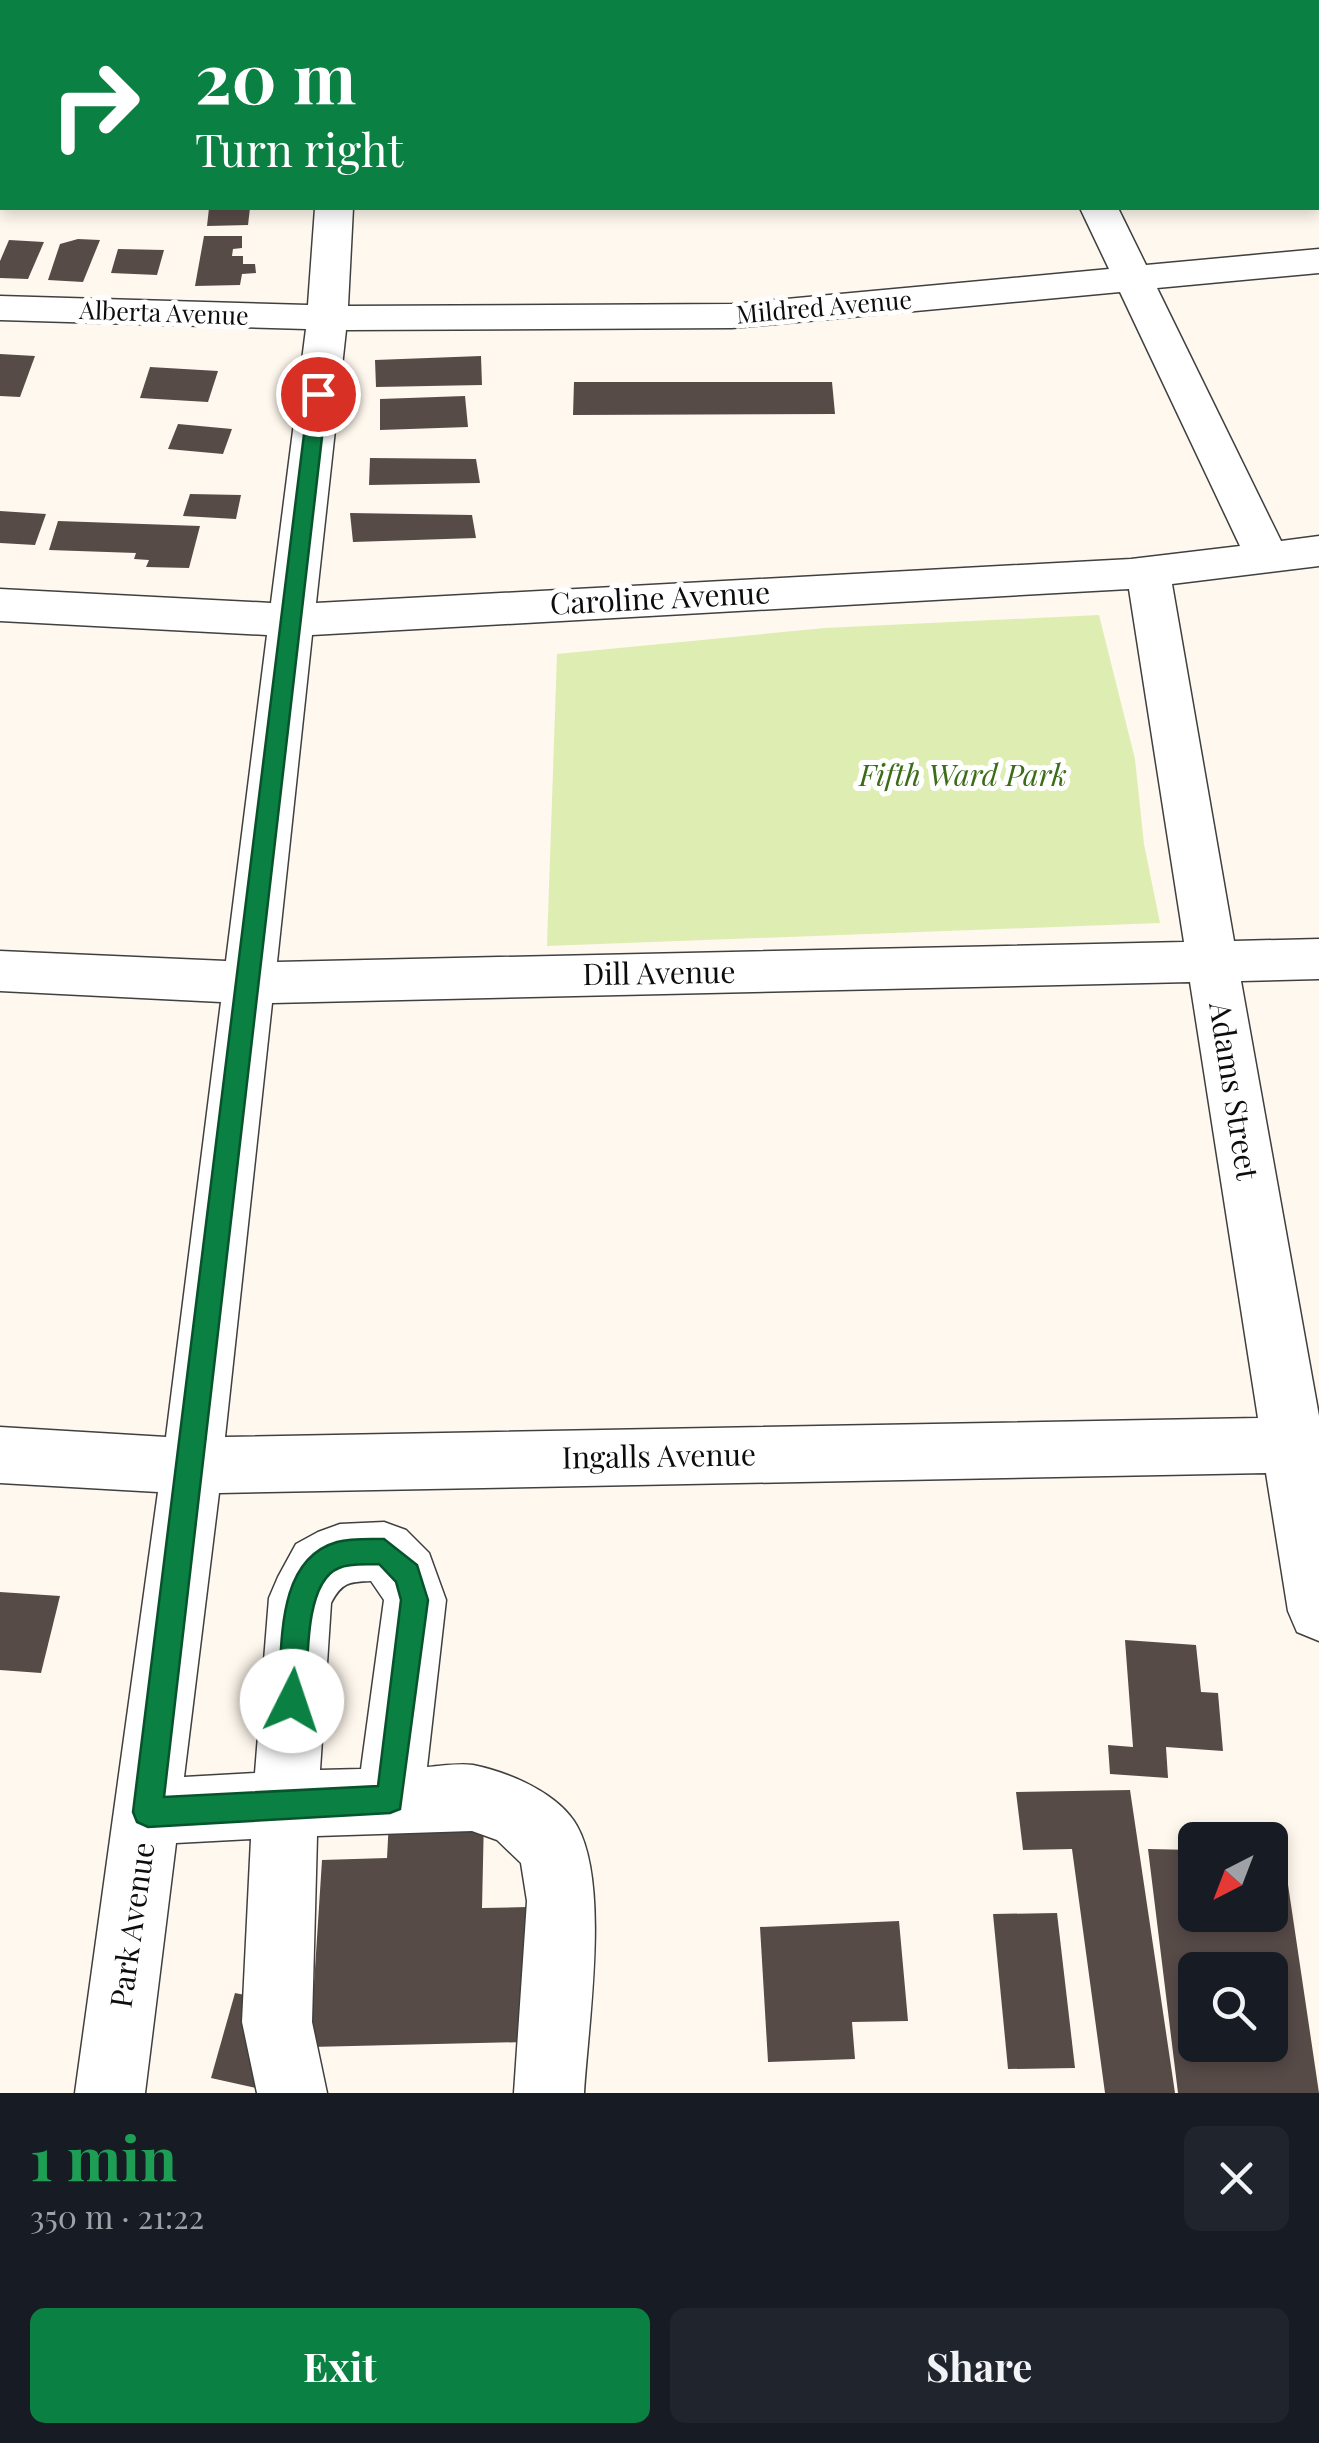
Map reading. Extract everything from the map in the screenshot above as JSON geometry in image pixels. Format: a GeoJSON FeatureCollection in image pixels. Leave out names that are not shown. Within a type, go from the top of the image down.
{"type":"FeatureCollection","features":[{"type":"Feature","properties":{"kind":"street","name":"Park Avenue"},"geometry":{"type":"LineString","coordinates":[[110,2093],[192,1466],[327,318],[334,210]]}},
{"type":"Feature","properties":{"kind":"street"},"geometry":{"type":"LineString","coordinates":[[1100,210],[1268,557]]}},
{"type":"Feature","properties":{"kind":"street","name":"Mildred Avenue"},"geometry":{"type":"LineString","coordinates":[[327,318],[732,316],[1319,260]]}},
{"type":"Feature","properties":{"kind":"street","name":"Alberta Avenue"},"geometry":{"type":"LineString","coordinates":[[0,308],[327,318]]}},
{"type":"Feature","properties":{"kind":"street","name":"Caroline Avenue"},"geometry":{"type":"LineString","coordinates":[[0,605],[292,620],[1148,572],[1319,550]]}},
{"type":"Feature","properties":{"kind":"street","name":"Adams Street"},"geometry":{"type":"LineString","coordinates":[[1148,572],[1212,961],[1305,1444],[1319,1611]]}},
{"type":"Feature","properties":{"kind":"street","name":"Dill Avenue"},"geometry":{"type":"LineString","coordinates":[[0,971],[249,983],[1319,959]]}},
{"type":"Feature","properties":{"kind":"street","name":"Ingalls Avenue"},"geometry":{"type":"LineString","coordinates":[[0,1455],[192,1466],[1305,1444]]}},
{"type":"Feature","properties":{"kind":"street"},"geometry":{"type":"LineString","coordinates":[[292,2093],[277,2022],[284,1804],[300,1598],[318,1565],[340,1553],[384,1552],[407,1574],[415,1600],[390,1799]]}},
{"type":"Feature","properties":{"kind":"street"},"geometry":{"type":"LineString","coordinates":[[148,1812],[472,1798],[518,1814],[552,1846],[561,1901],[549,2093]]}},
{"type":"Feature","properties":{"kind":"green space","name":"Fifth Ward Park"},"geometry":{"type":"Polygon","coordinates":[[[1099,615],[1135,759],[1144,844],[1160,923],[547,946],[557,654],[825,628],[1099,615]]]}},
{"type":"Feature","properties":{"kind":"building"},"geometry":{"type":"Polygon","coordinates":[[[209,210],[250,210],[248,225],[207,226],[209,210]]]}},
{"type":"Feature","properties":{"kind":"building"},"geometry":{"type":"Polygon","coordinates":[[[204,236],[242,236],[242,248],[233,249],[232,256],[243,256],[243,264],[255,264],[256,273],[242,274],[240,285],[195,286],[204,236]]]}},
{"type":"Feature","properties":{"kind":"building"},"geometry":{"type":"Polygon","coordinates":[[[78,239],[100,240],[83,282],[48,280],[60,244],[78,239]]]}},
{"type":"Feature","properties":{"kind":"building"},"geometry":{"type":"Polygon","coordinates":[[[9,240],[44,242],[28,279],[0,278],[0,261],[9,240]]]}},
{"type":"Feature","properties":{"kind":"building"},"geometry":{"type":"Polygon","coordinates":[[[118,249],[164,250],[157,275],[111,273],[118,249]]]}},
{"type":"Feature","properties":{"kind":"building"},"geometry":{"type":"Polygon","coordinates":[[[0,354],[35,356],[20,397],[0,396],[0,354]]]}},
{"type":"Feature","properties":{"kind":"building"},"geometry":{"type":"Polygon","coordinates":[[[481,356],[482,385],[376,387],[375,360],[481,356]]]}},
{"type":"Feature","properties":{"kind":"building"},"geometry":{"type":"Polygon","coordinates":[[[150,367],[218,371],[208,402],[140,398],[150,367]]]}},
{"type":"Feature","properties":{"kind":"building"},"geometry":{"type":"Polygon","coordinates":[[[574,382],[832,382],[835,414],[573,415],[574,382]]]}},
{"type":"Feature","properties":{"kind":"building"},"geometry":{"type":"Polygon","coordinates":[[[465,396],[468,427],[380,430],[380,399],[465,396]]]}},
{"type":"Feature","properties":{"kind":"building"},"geometry":{"type":"Polygon","coordinates":[[[178,424],[232,429],[223,454],[168,449],[178,424]]]}},
{"type":"Feature","properties":{"kind":"building"},"geometry":{"type":"Polygon","coordinates":[[[370,458],[476,459],[480,483],[369,485],[370,458]]]}},
{"type":"Feature","properties":{"kind":"building"},"geometry":{"type":"Polygon","coordinates":[[[190,494],[241,495],[236,519],[183,516],[190,494]]]}},
{"type":"Feature","properties":{"kind":"building"},"geometry":{"type":"Polygon","coordinates":[[[0,511],[46,514],[35,545],[0,543],[0,511]]]}},
{"type":"Feature","properties":{"kind":"building"},"geometry":{"type":"Polygon","coordinates":[[[350,513],[472,515],[476,538],[353,542],[350,513]]]}},
{"type":"Feature","properties":{"kind":"building"},"geometry":{"type":"Polygon","coordinates":[[[58,521],[200,526],[189,568],[146,567],[149,560],[134,559],[136,553],[49,550],[58,521]]]}},
{"type":"Feature","properties":{"kind":"building"},"geometry":{"type":"Polygon","coordinates":[[[0,1592],[60,1596],[41,1673],[0,1670],[0,1592]]]}},
{"type":"Feature","properties":{"kind":"building"},"geometry":{"type":"Polygon","coordinates":[[[1125,1640],[1196,1645],[1201,1692],[1218,1693],[1223,1751],[1166,1747],[1168,1778],[1110,1774],[1108,1745],[1133,1747],[1125,1640]]]}},
{"type":"Feature","properties":{"kind":"building"},"geometry":{"type":"Polygon","coordinates":[[[1130,1790],[1175,2093],[1105,2093],[1072,1849],[1023,1850],[1016,1792],[1130,1790]]]}},
{"type":"Feature","properties":{"kind":"building"},"geometry":{"type":"Polygon","coordinates":[[[484,1817],[482,1908],[527,1907],[526,2042],[310,2047],[322,1860],[387,1858],[389,1820],[484,1817]]]}},
{"type":"Feature","properties":{"kind":"building"},"geometry":{"type":"Polygon","coordinates":[[[1148,1849],[1178,1850],[1178,1932],[1288,1932],[1288,1885],[1319,2093],[1178,2093],[1148,1849]]]}},
{"type":"Feature","properties":{"kind":"building"},"geometry":{"type":"Polygon","coordinates":[[[1057,1913],[1075,2068],[1008,2069],[993,1914],[1057,1913]]]}},
{"type":"Feature","properties":{"kind":"building"},"geometry":{"type":"Polygon","coordinates":[[[899,1921],[908,2021],[852,2022],[855,2059],[768,2062],[760,1927],[899,1921]]]}},
{"type":"Feature","properties":{"kind":"building"},"geometry":{"type":"Polygon","coordinates":[[[235,1993],[284,2003],[260,2089],[211,2078],[235,1993]]]}},
{"type":"Feature","properties":{"kind":"route"},"geometry":{"type":"LineString","coordinates":[[292,1701],[300,1598],[318,1565],[340,1553],[384,1552],[407,1574],[415,1600],[390,1799],[148,1812],[318,394]]}}]}
